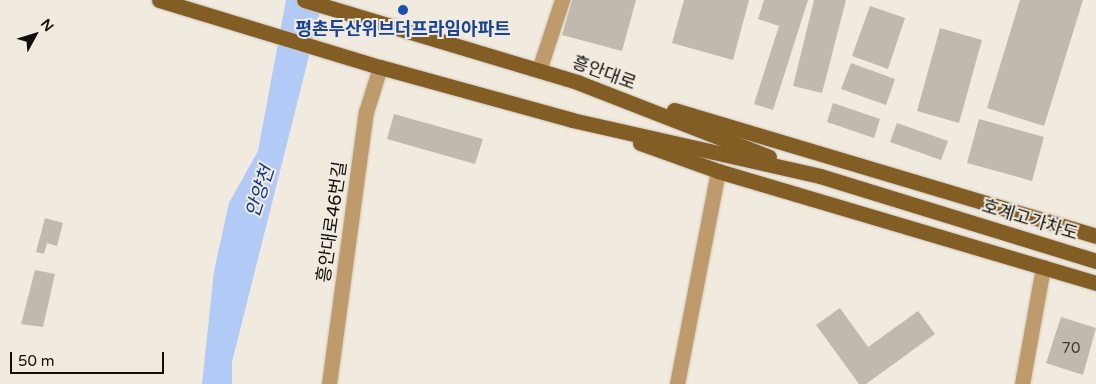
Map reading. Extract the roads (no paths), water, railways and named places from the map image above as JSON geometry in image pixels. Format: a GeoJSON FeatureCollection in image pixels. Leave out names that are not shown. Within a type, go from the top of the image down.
{"type":"FeatureCollection","features":[{"type":"Feature","properties":{"kind":"main road","name":"흥안대로"},"geometry":{"type":"LineString","coordinates":[[159,0],[359,59],[380,67],[572,120],[820,176],[952,216]]}},
{"type":"Feature","properties":{"kind":"main road","name":"흥안대로"},"geometry":{"type":"LineString","coordinates":[[304,0],[370,18],[577,82],[820,176]]}},
{"type":"Feature","properties":{"kind":"main road"},"geometry":{"type":"LineString","coordinates":[[577,82],[1096,236]]}},
{"type":"Feature","properties":{"kind":"main road"},"geometry":{"type":"LineString","coordinates":[[572,120],[718,171],[1096,283]]}},
{"type":"Feature","properties":{"kind":"main road","name":"호계고가차도"},"geometry":{"type":"LineString","coordinates":[[952,216],[1096,260]]}},
{"type":"Feature","properties":{"kind":"street"},"geometry":{"type":"LineString","coordinates":[[539,70],[562,0]]}},
{"type":"Feature","properties":{"kind":"street","name":"흥안대로46번길"},"geometry":{"type":"LineString","coordinates":[[329,384],[366,112],[380,67]]}},
{"type":"Feature","properties":{"kind":"street"},"geometry":{"type":"LineString","coordinates":[[677,384],[718,171]]}},
{"type":"Feature","properties":{"kind":"street"},"geometry":{"type":"LineString","coordinates":[[1022,384],[1043,267]]}},
{"type":"Feature","properties":{"kind":"water","name":"안양천"},"geometry":{"type":"Polygon","coordinates":[[[286,0],[323,0],[232,362],[232,384],[202,384],[214,271],[229,203],[258,151],[286,0]]]}},
{"type":"Feature","properties":{"kind":"place","name":"평촌두산위브더프라임아파트"},"geometry":{"type":"Point","coordinates":[403,10]}}]}
